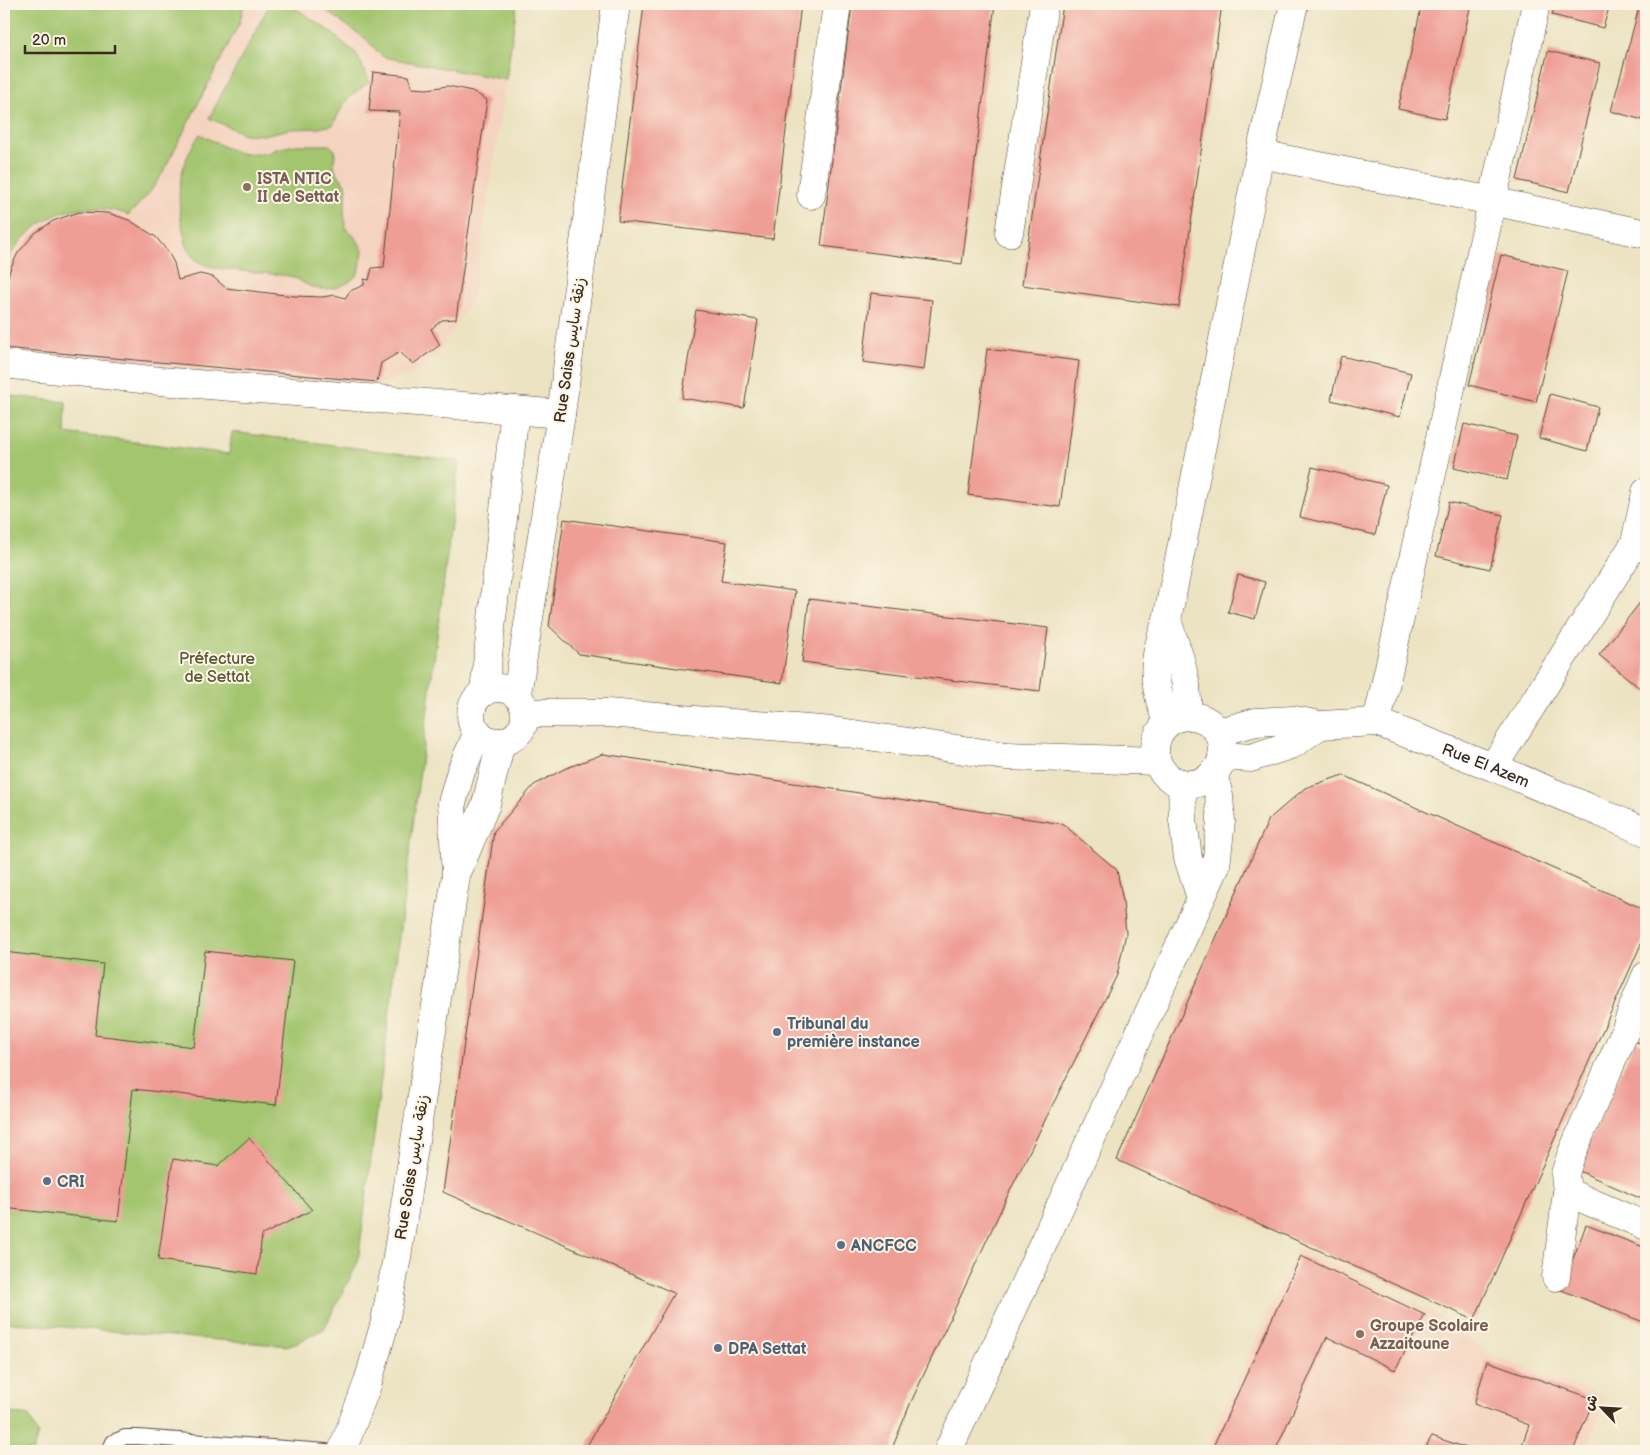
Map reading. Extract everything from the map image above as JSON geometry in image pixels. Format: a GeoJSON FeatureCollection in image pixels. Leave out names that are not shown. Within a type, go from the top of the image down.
{"type":"FeatureCollection","features":[{"type":"Feature","properties":{"kind":"street","name":"Rue Saiss زنقة سايس"},"geometry":{"type":"LineString","coordinates":[[521,704],[616,4]]}},
{"type":"Feature","properties":{"kind":"street"},"geometry":{"type":"LineString","coordinates":[[811,195],[837,4]]}},
{"type":"Feature","properties":{"kind":"street"},"geometry":{"type":"LineString","coordinates":[[1009,233],[1044,4]]}},
{"type":"Feature","properties":{"kind":"street"},"geometry":{"type":"LineString","coordinates":[[1178,719],[1157,695],[1154,670],[1158,645],[1167,620],[1260,154],[1294,4]]}},
{"type":"Feature","properties":{"kind":"street"},"geometry":{"type":"LineString","coordinates":[[1377,722],[1536,4]]}},
{"type":"Feature","properties":{"kind":"street"},"geometry":{"type":"LineString","coordinates":[[1260,154],[1646,234]]}},
{"type":"Feature","properties":{"kind":"street"},"geometry":{"type":"LineString","coordinates":[[4,364],[160,381],[561,414]]}},
{"type":"Feature","properties":{"kind":"street"},"geometry":{"type":"LineString","coordinates":[[484,692],[515,410]]}},
{"type":"Feature","properties":{"kind":"street"},"geometry":{"type":"LineString","coordinates":[[1493,767],[1640,536],[1646,492]]}},
{"type":"Feature","properties":{"kind":"street"},"geometry":{"type":"LineString","coordinates":[[493,688],[510,690],[521,704],[524,724],[511,739],[489,737],[473,724],[471,715],[477,698],[493,688]]}},
{"type":"Feature","properties":{"kind":"street"},"geometry":{"type":"LineString","coordinates":[[521,704],[607,713],[833,730],[1005,756],[1157,762]]}},
{"type":"Feature","properties":{"kind":"street"},"geometry":{"type":"LineString","coordinates":[[948,1451],[1216,866],[1221,821],[1218,754],[1206,719],[1178,719],[1158,734],[1155,748],[1157,762],[1163,772],[1171,779],[1182,783],[1199,782],[1218,754]]}},
{"type":"Feature","properties":{"kind":"street","name":"Rue El Azem"},"geometry":{"type":"LineString","coordinates":[[1218,754],[1251,758],[1293,744],[1320,725],[1377,722],[1493,767],[1646,832]]}},
{"type":"Feature","properties":{"kind":"street","name":"Rue Saiss زنقة سايس"},"geometry":{"type":"LineString","coordinates":[[342,1451],[368,1382],[385,1322],[397,1257],[456,876],[452,803],[461,771],[489,737]]}},
{"type":"Feature","properties":{"kind":"street"},"geometry":{"type":"LineString","coordinates":[[1182,783],[1183,820],[1188,858],[1202,898]]}},
{"type":"Feature","properties":{"kind":"street"},"geometry":{"type":"LineString","coordinates":[[1556,1276],[1567,1192],[1566,1174],[1571,1155],[1636,1036],[1634,1005],[1646,976]]}},
{"type":"Feature","properties":{"kind":"street"},"geometry":{"type":"LineString","coordinates":[[1567,1192],[1646,1226]]}},
{"type":"Feature","properties":{"kind":"lane"},"geometry":{"type":"LineString","coordinates":[[109,1451],[113,1442],[125,1437],[326,1451]]}},
{"type":"Feature","properties":{"kind":"shaded area","name":"ISTA NTIC II de Settat"},"geometry":{"type":"Polygon","coordinates":[[[4,4],[517,4],[474,294],[438,355],[417,372],[368,389],[4,357],[4,4]]]}},
{"type":"Feature","properties":{"kind":"shaded area","name":"Groupe Scolaire Azzaitoune"},"geometry":{"type":"Polygon","coordinates":[[[1297,1248],[1431,1311],[1494,1357],[1606,1396],[1586,1451],[1205,1451],[1297,1248]]]}},
{"type":"Feature","properties":{"kind":"green space"},"geometry":{"type":"Polygon","coordinates":[[[4,4],[244,4],[240,22],[162,174],[150,192],[129,215],[110,210],[90,208],[63,212],[51,218],[28,234],[4,267],[4,4]]]}},
{"type":"Feature","properties":{"kind":"green space"},"geometry":{"type":"Polygon","coordinates":[[[270,4],[289,4],[328,30],[356,53],[370,82],[348,100],[340,110],[333,125],[319,128],[291,129],[263,135],[244,134],[209,118],[270,4]]]}},
{"type":"Feature","properties":{"kind":"green space"},"geometry":{"type":"Polygon","coordinates":[[[317,4],[517,4],[506,80],[383,57],[366,39],[317,4]]]}},
{"type":"Feature","properties":{"kind":"green space"},"geometry":{"type":"Polygon","coordinates":[[[200,134],[226,148],[244,154],[268,153],[276,149],[296,145],[329,145],[335,150],[334,168],[347,187],[344,214],[346,229],[356,238],[363,250],[360,268],[354,278],[338,287],[320,289],[290,276],[215,268],[201,263],[194,258],[188,250],[185,241],[179,194],[180,182],[187,158],[200,134]]]}},
{"type":"Feature","properties":{"kind":"green space","name":"Préfecture de Settat"},"geometry":{"type":"Polygon","coordinates":[[[4,395],[66,402],[65,433],[229,454],[232,432],[459,461],[358,1262],[324,1329],[290,1346],[4,1322],[4,395]]]}},
{"type":"Feature","properties":{"kind":"green space"},"geometry":{"type":"Polygon","coordinates":[[[4,1412],[29,1416],[38,1435],[33,1451],[4,1451],[4,1412]]]}},
{"type":"Feature","properties":{"kind":"building"},"geometry":{"type":"Polygon","coordinates":[[[644,4],[801,4],[773,239],[618,221],[644,4]]]}},
{"type":"Feature","properties":{"kind":"building"},"geometry":{"type":"Polygon","coordinates":[[[852,4],[995,4],[962,264],[821,246],[852,4]]]}},
{"type":"Feature","properties":{"kind":"building"},"geometry":{"type":"Polygon","coordinates":[[[1063,4],[1222,4],[1179,307],[1022,285],[1063,4]]]}},
{"type":"Feature","properties":{"kind":"building"},"geometry":{"type":"Polygon","coordinates":[[[1422,4],[1471,4],[1445,119],[1398,109],[1422,4]]]}},
{"type":"Feature","properties":{"kind":"building"},"geometry":{"type":"Polygon","coordinates":[[[1555,4],[1610,4],[1603,28],[1552,15],[1555,4]]]}},
{"type":"Feature","properties":{"kind":"building"},"geometry":{"type":"Polygon","coordinates":[[[1640,4],[1646,4],[1646,121],[1611,111],[1640,4]]]}},
{"type":"Feature","properties":{"kind":"building"},"geometry":{"type":"Polygon","coordinates":[[[1548,51],[1600,63],[1569,192],[1517,180],[1548,51]]]}},
{"type":"Feature","properties":{"kind":"building"},"geometry":{"type":"Polygon","coordinates":[[[373,72],[409,76],[412,88],[427,89],[448,86],[472,91],[487,100],[456,319],[442,320],[431,329],[440,345],[413,364],[400,352],[381,363],[377,382],[4,348],[4,288],[18,253],[35,233],[53,221],[79,212],[108,213],[129,220],[156,237],[174,263],[178,280],[200,274],[213,277],[226,288],[294,296],[322,297],[335,295],[345,298],[350,291],[364,285],[364,279],[369,280],[372,268],[384,267],[400,112],[369,111],[373,72]]]}},
{"type":"Feature","properties":{"kind":"building"},"geometry":{"type":"Polygon","coordinates":[[[1501,255],[1568,271],[1536,402],[1469,385],[1501,255]]]}},
{"type":"Feature","properties":{"kind":"building"},"geometry":{"type":"Polygon","coordinates":[[[871,293],[932,300],[924,370],[863,362],[871,293]]]}},
{"type":"Feature","properties":{"kind":"building"},"geometry":{"type":"Polygon","coordinates":[[[696,310],[758,320],[744,408],[682,398],[696,310]]]}},
{"type":"Feature","properties":{"kind":"building"},"geometry":{"type":"Polygon","coordinates":[[[987,349],[1079,361],[1060,507],[968,495],[987,349]]]}},
{"type":"Feature","properties":{"kind":"building"},"geometry":{"type":"Polygon","coordinates":[[[1341,356],[1411,373],[1400,417],[1331,400],[1341,356]]]}},
{"type":"Feature","properties":{"kind":"building"},"geometry":{"type":"Polygon","coordinates":[[[1550,394],[1598,407],[1587,451],[1539,438],[1550,394]]]}},
{"type":"Feature","properties":{"kind":"building"},"geometry":{"type":"Polygon","coordinates":[[[1464,424],[1517,436],[1507,480],[1454,468],[1464,424]]]}},
{"type":"Feature","properties":{"kind":"building"},"geometry":{"type":"Polygon","coordinates":[[[1312,467],[1387,485],[1375,535],[1300,517],[1312,467]]]}},
{"type":"Feature","properties":{"kind":"building"},"geometry":{"type":"Polygon","coordinates":[[[1449,502],[1503,515],[1490,569],[1436,556],[1449,502]]]}},
{"type":"Feature","properties":{"kind":"building"},"geometry":{"type":"Polygon","coordinates":[[[564,519],[727,542],[721,581],[795,591],[782,683],[579,654],[549,626],[564,519]]]}},
{"type":"Feature","properties":{"kind":"building"},"geometry":{"type":"Polygon","coordinates":[[[1238,575],[1265,582],[1255,619],[1228,612],[1238,575]]]}},
{"type":"Feature","properties":{"kind":"building"},"geometry":{"type":"Polygon","coordinates":[[[1646,595],[1646,693],[1599,655],[1646,595]]]}},
{"type":"Feature","properties":{"kind":"building"},"geometry":{"type":"Polygon","coordinates":[[[809,599],[1048,628],[1040,691],[802,662],[809,599]]]}},
{"type":"Feature","properties":{"kind":"building","name":"Tribunal du première instance"},"geometry":{"type":"Polygon","coordinates":[[[603,754],[1063,824],[1117,870],[1126,933],[1117,975],[1007,1197],[911,1402],[891,1451],[584,1451],[674,1293],[443,1192],[494,831],[534,785],[564,769],[603,754]]]}},
{"type":"Feature","properties":{"kind":"building"},"geometry":{"type":"Polygon","coordinates":[[[1343,775],[1646,910],[1646,933],[1474,1320],[1117,1160],[1269,819],[1305,788],[1343,775]]]}},
{"type":"Feature","properties":{"kind":"building"},"geometry":{"type":"Polygon","coordinates":[[[205,951],[293,961],[276,1105],[133,1089],[118,1221],[4,1208],[4,952],[103,964],[95,1035],[194,1047],[205,951]]]}},
{"type":"Feature","properties":{"kind":"building"},"geometry":{"type":"Polygon","coordinates":[[[1635,1041],[1646,1046],[1646,1201],[1577,1170],[1635,1041]]]}},
{"type":"Feature","properties":{"kind":"building"},"geometry":{"type":"Polygon","coordinates":[[[249,1138],[312,1210],[262,1235],[257,1274],[158,1260],[173,1159],[218,1166],[249,1138]]]}},
{"type":"Feature","properties":{"kind":"building"},"geometry":{"type":"Polygon","coordinates":[[[1586,1225],[1646,1248],[1646,1323],[1561,1290],[1586,1225]]]}},
{"type":"Feature","properties":{"kind":"building"},"geometry":{"type":"Polygon","coordinates":[[[1301,1256],[1425,1315],[1395,1370],[1327,1337],[1275,1451],[1211,1451],[1301,1256]]]}},
{"type":"Feature","properties":{"kind":"building"},"geometry":{"type":"Polygon","coordinates":[[[1487,1361],[1594,1399],[1573,1451],[1520,1451],[1529,1425],[1474,1404],[1487,1361]]]}},
{"type":"Feature","properties":{"kind":"building"},"geometry":{"type":"Polygon","coordinates":[[[1432,1436],[1475,1451],[1423,1451],[1432,1436]]]}},
{"type":"Feature","properties":{"kind":"building"},"geometry":{"type":"Polygon","coordinates":[[[1633,1446],[1643,1451],[1631,1451],[1633,1446]]]}},
{"type":"Feature","properties":{"kind":"place","name":"ISTA NTIC II de Settat"},"geometry":{"type":"Point","coordinates":[247,187]}},
{"type":"Feature","properties":{"kind":"place","name":"Tribunal du première instance"},"geometry":{"type":"Point","coordinates":[777,1032]}},
{"type":"Feature","properties":{"kind":"place","name":"CRI"},"geometry":{"type":"Point","coordinates":[47,1181]}},
{"type":"Feature","properties":{"kind":"place","name":"ANCFCC"},"geometry":{"type":"Point","coordinates":[841,1245]}},
{"type":"Feature","properties":{"kind":"place","name":"Groupe Scolaire Azzaitoune"},"geometry":{"type":"Point","coordinates":[1360,1334]}},
{"type":"Feature","properties":{"kind":"place","name":"DPA Settat"},"geometry":{"type":"Point","coordinates":[718,1348]}}]}
